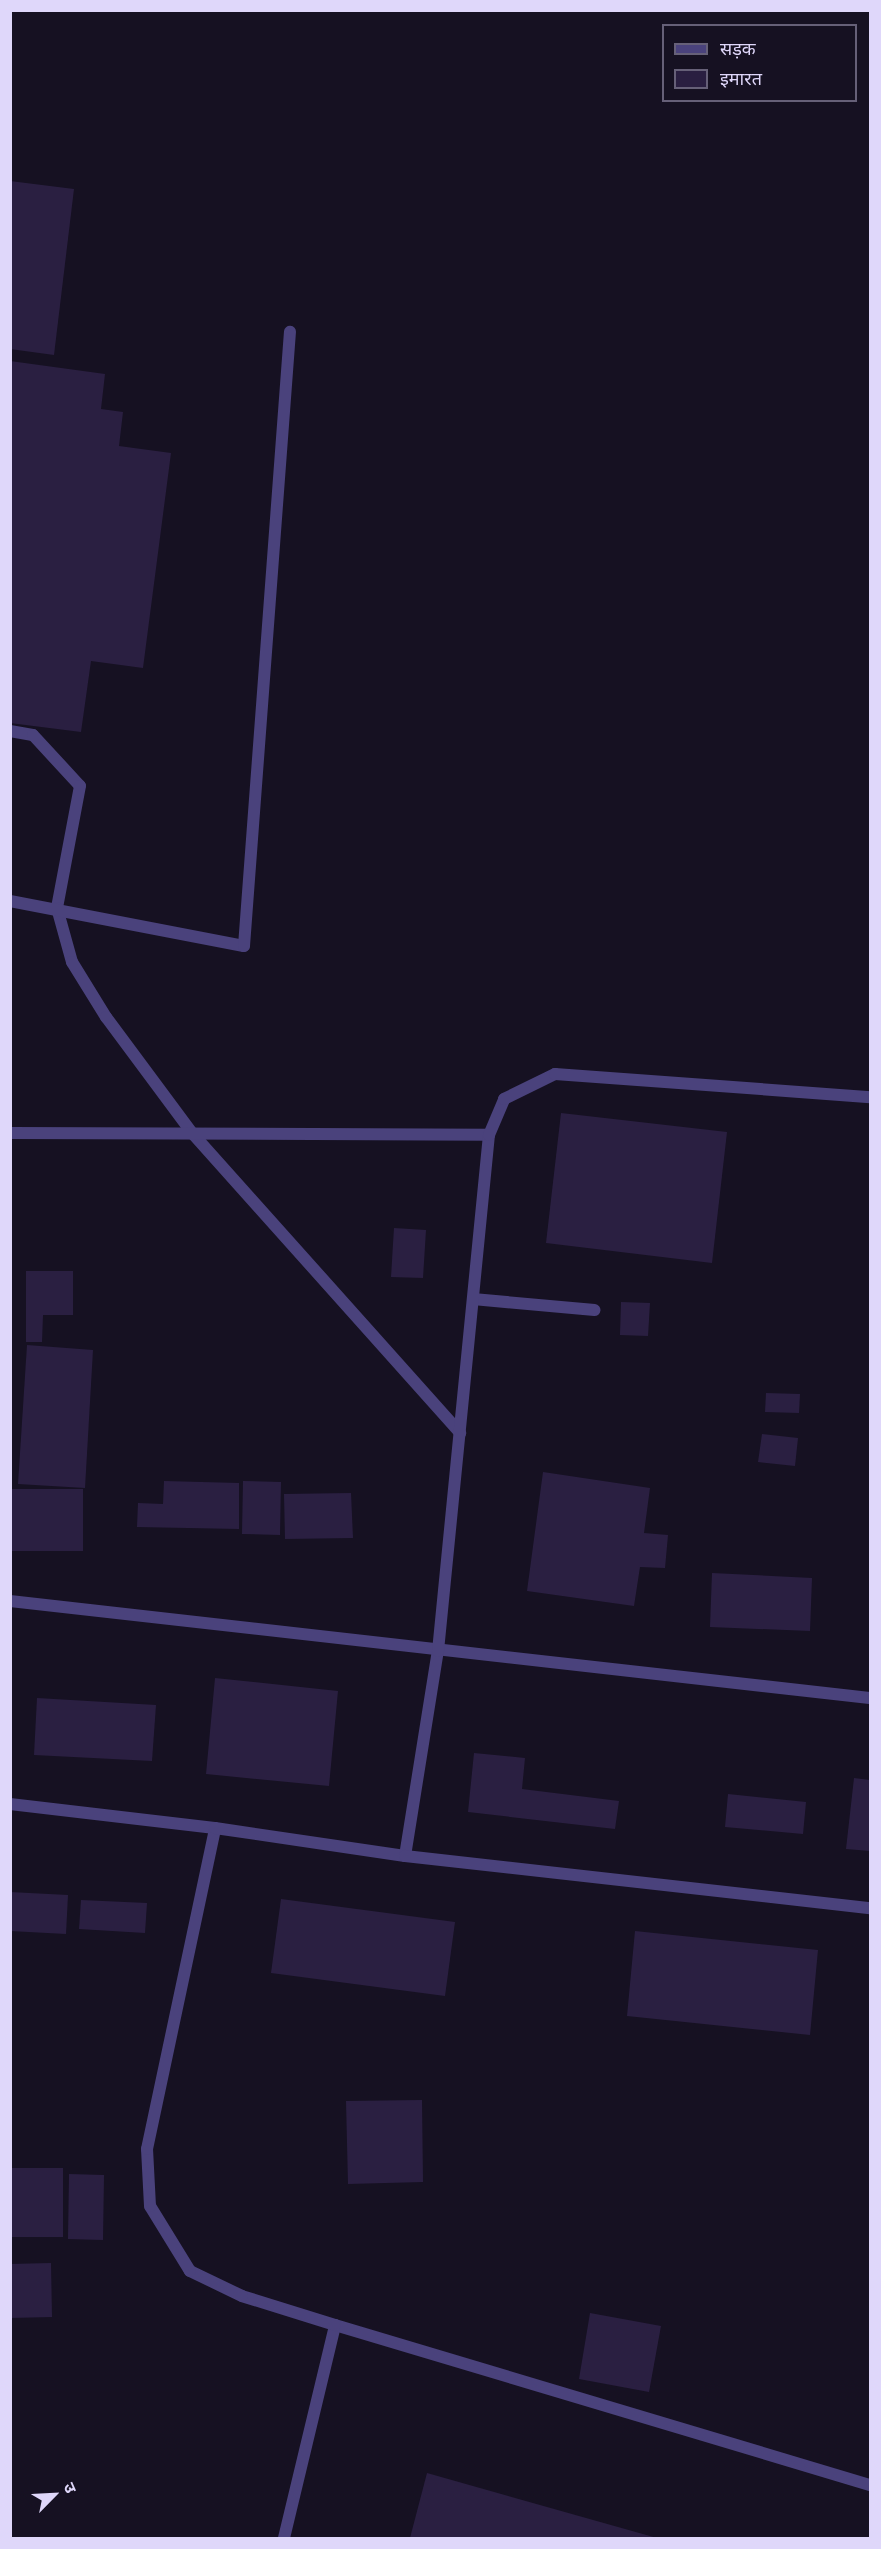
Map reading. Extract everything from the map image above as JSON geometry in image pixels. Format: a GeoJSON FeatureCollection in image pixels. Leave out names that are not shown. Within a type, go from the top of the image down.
{"type":"FeatureCollection","features":[{"type":"Feature","properties":{"kind":"street"},"geometry":{"type":"LineString","coordinates":[[10,901],[57,908],[244,946],[290,332]]}},
{"type":"Feature","properties":{"kind":"street"},"geometry":{"type":"LineString","coordinates":[[10,731],[33,735],[80,786],[57,908],[72,962],[193,1134],[459,1433]]}},
{"type":"Feature","properties":{"kind":"street"},"geometry":{"type":"LineString","coordinates":[[405,1856],[438,1651],[489,1135],[504,1099],[555,1074],[870,1097]]}},
{"type":"Feature","properties":{"kind":"street"},"geometry":{"type":"LineString","coordinates":[[10,1133],[489,1135]]}},
{"type":"Feature","properties":{"kind":"street"},"geometry":{"type":"LineString","coordinates":[[473,1299],[596,1310]]}},
{"type":"Feature","properties":{"kind":"street"},"geometry":{"type":"LineString","coordinates":[[10,1601],[870,1698]]}},
{"type":"Feature","properties":{"kind":"street"},"geometry":{"type":"LineString","coordinates":[[10,1804],[215,1828],[405,1856],[870,1908]]}},
{"type":"Feature","properties":{"kind":"street"},"geometry":{"type":"LineString","coordinates":[[215,1828],[147,2149],[150,2206],[190,2271],[242,2296],[870,2485]]}},
{"type":"Feature","properties":{"kind":"street"},"geometry":{"type":"LineString","coordinates":[[284,2538],[335,2325]]}},
{"type":"Feature","properties":{"kind":"building"},"geometry":{"type":"Polygon","coordinates":[[[10,181],[74,189],[54,355],[10,349],[10,181]]]}},
{"type":"Feature","properties":{"kind":"building"},"geometry":{"type":"Polygon","coordinates":[[[10,361],[105,374],[101,409],[123,412],[119,446],[171,453],[143,668],[91,661],[81,732],[10,723],[10,361]]]}},
{"type":"Feature","properties":{"kind":"building"},"geometry":{"type":"Polygon","coordinates":[[[561,1113],[727,1132],[712,1263],[546,1243],[561,1113]]]}},
{"type":"Feature","properties":{"kind":"building"},"geometry":{"type":"Polygon","coordinates":[[[394,1228],[426,1230],[423,1278],[391,1277],[394,1228]]]}},
{"type":"Feature","properties":{"kind":"building"},"geometry":{"type":"Polygon","coordinates":[[[26,1271],[73,1271],[73,1315],[43,1315],[42,1342],[26,1342],[26,1271]]]}},
{"type":"Feature","properties":{"kind":"building"},"geometry":{"type":"Polygon","coordinates":[[[621,1302],[650,1303],[648,1336],[620,1335],[621,1302]]]}},
{"type":"Feature","properties":{"kind":"building"},"geometry":{"type":"Polygon","coordinates":[[[27,1345],[93,1350],[85,1488],[18,1484],[27,1345]]]}},
{"type":"Feature","properties":{"kind":"building"},"geometry":{"type":"Polygon","coordinates":[[[766,1393],[800,1394],[799,1413],[765,1412],[766,1393]]]}},
{"type":"Feature","properties":{"kind":"building"},"geometry":{"type":"Polygon","coordinates":[[[762,1434],[798,1438],[795,1466],[758,1462],[762,1434]]]}},
{"type":"Feature","properties":{"kind":"building"},"geometry":{"type":"Polygon","coordinates":[[[543,1472],[650,1488],[644,1533],[668,1535],[665,1568],[640,1567],[634,1606],[527,1591],[543,1472]]]}},
{"type":"Feature","properties":{"kind":"building"},"geometry":{"type":"Polygon","coordinates":[[[164,1481],[239,1483],[239,1529],[137,1527],[138,1503],[163,1504],[164,1481]]]}},
{"type":"Feature","properties":{"kind":"building"},"geometry":{"type":"Polygon","coordinates":[[[243,1481],[281,1482],[280,1535],[242,1534],[243,1481]]]}},
{"type":"Feature","properties":{"kind":"building"},"geometry":{"type":"Polygon","coordinates":[[[10,1489],[83,1489],[83,1551],[10,1551],[10,1489]]]}},
{"type":"Feature","properties":{"kind":"building"},"geometry":{"type":"Polygon","coordinates":[[[351,1493],[353,1538],[285,1539],[284,1494],[351,1493]]]}},
{"type":"Feature","properties":{"kind":"building"},"geometry":{"type":"Polygon","coordinates":[[[712,1573],[812,1578],[810,1631],[710,1627],[712,1573]]]}},
{"type":"Feature","properties":{"kind":"building"},"geometry":{"type":"Polygon","coordinates":[[[215,1678],[338,1691],[329,1786],[206,1774],[215,1678]]]}},
{"type":"Feature","properties":{"kind":"building"},"geometry":{"type":"Polygon","coordinates":[[[37,1698],[156,1705],[152,1761],[34,1755],[37,1698]]]}},
{"type":"Feature","properties":{"kind":"building"},"geometry":{"type":"Polygon","coordinates":[[[474,1753],[525,1758],[522,1789],[619,1801],[615,1829],[468,1812],[474,1753]]]}},
{"type":"Feature","properties":{"kind":"building"},"geometry":{"type":"Polygon","coordinates":[[[854,1778],[870,1780],[870,1851],[846,1849],[854,1778]]]}},
{"type":"Feature","properties":{"kind":"building"},"geometry":{"type":"Polygon","coordinates":[[[728,1794],[806,1802],[803,1834],[725,1827],[728,1794]]]}},
{"type":"Feature","properties":{"kind":"building"},"geometry":{"type":"Polygon","coordinates":[[[10,1892],[68,1895],[66,1934],[10,1931],[10,1892]]]}},
{"type":"Feature","properties":{"kind":"building"},"geometry":{"type":"Polygon","coordinates":[[[281,1899],[455,1922],[445,1996],[271,1973],[281,1899]]]}},
{"type":"Feature","properties":{"kind":"building"},"geometry":{"type":"Polygon","coordinates":[[[81,1900],[147,1903],[145,1933],[79,1929],[81,1900]]]}},
{"type":"Feature","properties":{"kind":"building"},"geometry":{"type":"Polygon","coordinates":[[[635,1931],[818,1950],[810,2035],[627,2016],[635,1931]]]}},
{"type":"Feature","properties":{"kind":"building"},"geometry":{"type":"Polygon","coordinates":[[[422,2100],[423,2182],[348,2184],[346,2101],[422,2100]]]}},
{"type":"Feature","properties":{"kind":"building"},"geometry":{"type":"Polygon","coordinates":[[[10,2168],[63,2168],[63,2237],[10,2237],[10,2168]]]}},
{"type":"Feature","properties":{"kind":"building"},"geometry":{"type":"Polygon","coordinates":[[[69,2174],[104,2175],[103,2240],[68,2239],[69,2174]]]}},
{"type":"Feature","properties":{"kind":"building"},"geometry":{"type":"Polygon","coordinates":[[[51,2263],[52,2317],[10,2318],[10,2264],[51,2263]]]}},
{"type":"Feature","properties":{"kind":"building"},"geometry":{"type":"Polygon","coordinates":[[[590,2313],[661,2326],[649,2392],[579,2379],[590,2313]]]}},
{"type":"Feature","properties":{"kind":"building"},"geometry":{"type":"Polygon","coordinates":[[[427,2473],[657,2538],[410,2538],[427,2473]]]}}]}
